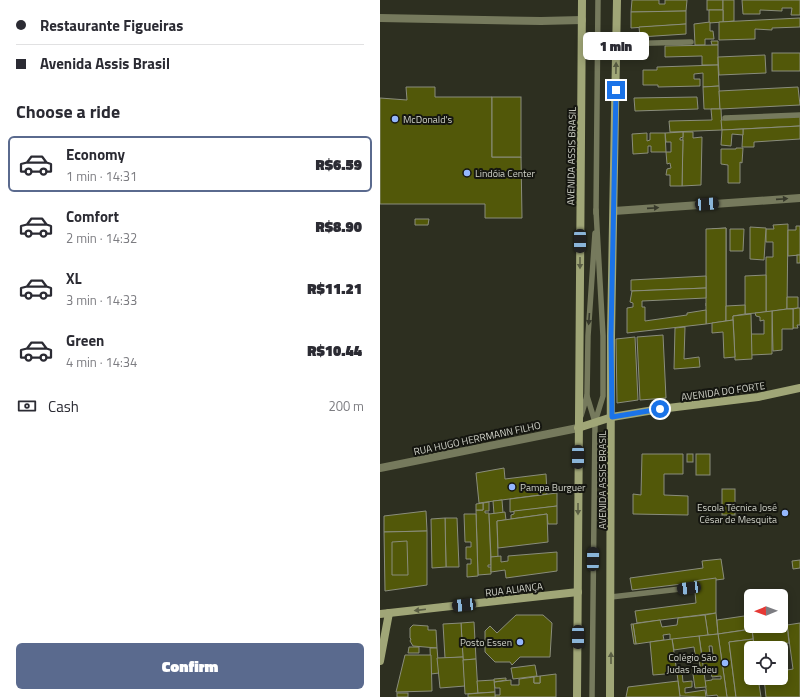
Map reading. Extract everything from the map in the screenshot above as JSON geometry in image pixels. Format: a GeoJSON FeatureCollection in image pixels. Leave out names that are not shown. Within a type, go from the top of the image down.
{"type":"FeatureCollection","features":[{"type":"Feature","properties":{"kind":"main road","name":"AVENIDA ASSIS BRASIL"},"geometry":{"type":"LineString","coordinates":[[577,697],[582,0]]}},
{"type":"Feature","properties":{"kind":"main road","name":"AVENIDA ASSIS BRASIL"},"geometry":{"type":"LineString","coordinates":[[610,697],[612,417],[611,336],[617,0]]}},
{"type":"Feature","properties":{"kind":"main road","name":"AVENIDA DO FORTE"},"geometry":{"type":"LineString","coordinates":[[578,428],[612,417],[660,409],[758,397],[800,388]]}},
{"type":"Feature","properties":{"kind":"main road","name":"RUA ALIANÇA"},"geometry":{"type":"LineString","coordinates":[[380,614],[578,592]]}},
{"type":"Feature","properties":{"kind":"main road"},"geometry":{"type":"LineString","coordinates":[[380,661],[389,613]]}},
{"type":"Feature","properties":{"kind":"street"},"geometry":{"type":"LineString","coordinates":[[380,18],[541,21],[582,20]]}},
{"type":"Feature","properties":{"kind":"street"},"geometry":{"type":"LineString","coordinates":[[614,211],[800,198]]}},
{"type":"Feature","properties":{"kind":"street","name":"RUA HUGO HERRMANN FILHO"},"geometry":{"type":"LineString","coordinates":[[380,468],[578,428]]}},
{"type":"Feature","properties":{"kind":"lane"},"geometry":{"type":"LineString","coordinates":[[578,428],[587,396],[588,336],[596,210],[598,0]]}},
{"type":"Feature","properties":{"kind":"lane"},"geometry":{"type":"LineString","coordinates":[[616,44],[691,42]]}},
{"type":"Feature","properties":{"kind":"lane"},"geometry":{"type":"LineString","coordinates":[[725,118],[800,115]]}},
{"type":"Feature","properties":{"kind":"lane"},"geometry":{"type":"LineString","coordinates":[[592,697],[595,422],[603,396],[604,336],[596,210]]}},
{"type":"Feature","properties":{"kind":"lane"},"geometry":{"type":"LineString","coordinates":[[587,396],[595,422]]}},
{"type":"Feature","properties":{"kind":"lane"},"geometry":{"type":"LineString","coordinates":[[603,396],[612,417]]}},
{"type":"Feature","properties":{"kind":"lane"},"geometry":{"type":"LineString","coordinates":[[611,597],[689,588]]}},
{"type":"Feature","properties":{"kind":"building"},"geometry":{"type":"Polygon","coordinates":[[[632,0],[659,0],[659,4],[665,4],[665,0],[687,0],[686,11],[631,12],[632,0]]]}},
{"type":"Feature","properties":{"kind":"building"},"geometry":{"type":"Polygon","coordinates":[[[707,0],[723,0],[723,10],[707,10],[707,0]]]}},
{"type":"Feature","properties":{"kind":"building"},"geometry":{"type":"Polygon","coordinates":[[[723,0],[734,0],[734,21],[723,22],[723,0]]]}},
{"type":"Feature","properties":{"kind":"building"},"geometry":{"type":"Polygon","coordinates":[[[742,0],[800,0],[800,15],[791,15],[792,8],[782,8],[782,11],[760,10],[760,14],[743,14],[742,0]]]}},
{"type":"Feature","properties":{"kind":"building"},"geometry":{"type":"Polygon","coordinates":[[[709,10],[723,10],[723,22],[709,23],[709,10]]]}},
{"type":"Feature","properties":{"kind":"building"},"geometry":{"type":"Polygon","coordinates":[[[686,11],[686,24],[631,28],[631,12],[686,11]]]}},
{"type":"Feature","properties":{"kind":"building"},"geometry":{"type":"Polygon","coordinates":[[[800,18],[800,27],[772,28],[772,30],[755,29],[755,39],[719,40],[719,22],[800,18]]]}},
{"type":"Feature","properties":{"kind":"building"},"geometry":{"type":"Polygon","coordinates":[[[710,22],[710,31],[713,31],[714,39],[705,39],[705,45],[695,45],[694,24],[710,22]]]}},
{"type":"Feature","properties":{"kind":"building"},"geometry":{"type":"Polygon","coordinates":[[[686,24],[686,34],[640,37],[639,27],[686,24]]]}},
{"type":"Feature","properties":{"kind":"building"},"geometry":{"type":"Polygon","coordinates":[[[711,41],[718,41],[718,45],[712,45],[711,41]]]}},
{"type":"Feature","properties":{"kind":"building"},"geometry":{"type":"Polygon","coordinates":[[[718,45],[718,65],[702,65],[702,56],[665,57],[665,46],[718,45]]]}},
{"type":"Feature","properties":{"kind":"building"},"geometry":{"type":"Polygon","coordinates":[[[772,53],[800,53],[800,71],[772,71],[772,53]]]}},
{"type":"Feature","properties":{"kind":"building"},"geometry":{"type":"Polygon","coordinates":[[[765,55],[766,73],[719,75],[718,57],[765,55]]]}},
{"type":"Feature","properties":{"kind":"building"},"geometry":{"type":"Polygon","coordinates":[[[718,65],[719,86],[703,87],[703,73],[694,74],[694,79],[700,79],[700,86],[658,87],[658,85],[643,85],[643,70],[657,70],[657,67],[718,65]]]}},
{"type":"Feature","properties":{"kind":"building"},"geometry":{"type":"Polygon","coordinates":[[[719,86],[720,109],[704,109],[703,87],[719,86]]]}},
{"type":"Feature","properties":{"kind":"building"},"geometry":{"type":"Polygon","coordinates":[[[406,87],[435,87],[435,97],[492,97],[492,157],[521,157],[522,218],[485,218],[485,204],[380,204],[380,98],[407,100],[406,87]]]}},
{"type":"Feature","properties":{"kind":"building"},"geometry":{"type":"Polygon","coordinates":[[[798,87],[800,105],[720,109],[719,91],[798,87]]]}},
{"type":"Feature","properties":{"kind":"building"},"geometry":{"type":"Polygon","coordinates":[[[492,97],[521,97],[521,157],[492,157],[492,97]]]}},
{"type":"Feature","properties":{"kind":"building"},"geometry":{"type":"Polygon","coordinates":[[[697,97],[698,109],[635,111],[634,98],[697,97]]]}},
{"type":"Feature","properties":{"kind":"building"},"geometry":{"type":"Polygon","coordinates":[[[711,109],[721,109],[722,130],[670,132],[669,121],[712,120],[711,109]]]}},
{"type":"Feature","properties":{"kind":"building"},"geometry":{"type":"Polygon","coordinates":[[[800,116],[800,126],[722,130],[721,120],[800,116]]]}},
{"type":"Feature","properties":{"kind":"building"},"geometry":{"type":"Polygon","coordinates":[[[800,126],[800,139],[754,142],[754,147],[742,147],[743,129],[800,126]]]}},
{"type":"Feature","properties":{"kind":"building"},"geometry":{"type":"Polygon","coordinates":[[[743,129],[743,135],[732,134],[731,146],[721,145],[722,130],[743,129]]]}},
{"type":"Feature","properties":{"kind":"building"},"geometry":{"type":"Polygon","coordinates":[[[683,132],[693,132],[693,138],[702,137],[701,185],[682,186],[683,132]]]}},
{"type":"Feature","properties":{"kind":"building"},"geometry":{"type":"Polygon","coordinates":[[[683,132],[683,137],[680,138],[680,140],[683,140],[682,186],[670,186],[670,175],[666,175],[667,169],[671,168],[670,163],[667,164],[666,152],[671,152],[671,142],[666,142],[665,133],[683,132]]]}},
{"type":"Feature","properties":{"kind":"building"},"geometry":{"type":"Polygon","coordinates":[[[647,133],[647,141],[650,140],[650,133],[665,133],[666,152],[651,152],[651,146],[648,146],[648,153],[633,154],[632,134],[647,133]]]}},
{"type":"Feature","properties":{"kind":"building"},"geometry":{"type":"Polygon","coordinates":[[[743,148],[742,163],[740,162],[740,183],[728,183],[728,165],[721,164],[721,149],[743,148]]]}},
{"type":"Feature","properties":{"kind":"building"},"geometry":{"type":"Polygon","coordinates":[[[415,219],[429,219],[428,225],[415,225],[415,219]]]}},
{"type":"Feature","properties":{"kind":"building"},"geometry":{"type":"Polygon","coordinates":[[[788,224],[787,309],[766,312],[766,257],[773,257],[773,242],[766,242],[766,229],[774,229],[773,225],[788,224]]]}},
{"type":"Feature","properties":{"kind":"building"},"geometry":{"type":"Polygon","coordinates":[[[796,226],[800,226],[800,255],[788,256],[788,230],[796,230],[796,226]]]}},
{"type":"Feature","properties":{"kind":"building"},"geometry":{"type":"Polygon","coordinates":[[[750,227],[766,228],[764,260],[750,259],[750,227]]]}},
{"type":"Feature","properties":{"kind":"building"},"geometry":{"type":"Polygon","coordinates":[[[726,228],[726,306],[706,306],[706,303],[710,303],[712,229],[726,228]]]}},
{"type":"Feature","properties":{"kind":"building"},"geometry":{"type":"Polygon","coordinates":[[[726,228],[726,321],[706,324],[706,229],[726,228]]]}},
{"type":"Feature","properties":{"kind":"building"},"geometry":{"type":"Polygon","coordinates":[[[730,229],[744,229],[743,251],[730,251],[730,229]]]}},
{"type":"Feature","properties":{"kind":"building"},"geometry":{"type":"Polygon","coordinates":[[[797,255],[800,255],[800,263],[797,263],[797,255]]]}},
{"type":"Feature","properties":{"kind":"building"},"geometry":{"type":"Polygon","coordinates":[[[766,275],[766,312],[745,314],[745,276],[766,275]]]}},
{"type":"Feature","properties":{"kind":"building"},"geometry":{"type":"Polygon","coordinates":[[[706,276],[706,288],[631,291],[631,280],[706,276]]]}},
{"type":"Feature","properties":{"kind":"building"},"geometry":{"type":"Polygon","coordinates":[[[706,288],[706,298],[642,301],[642,307],[645,307],[645,321],[687,315],[687,313],[706,310],[706,324],[627,333],[627,308],[633,307],[633,303],[630,302],[632,291],[706,288]]]}},
{"type":"Feature","properties":{"kind":"building"},"geometry":{"type":"Polygon","coordinates":[[[787,297],[798,297],[798,308],[787,309],[787,297]]]}},
{"type":"Feature","properties":{"kind":"building"},"geometry":{"type":"Polygon","coordinates":[[[745,305],[745,314],[733,316],[733,320],[726,321],[726,306],[745,305]]]}},
{"type":"Feature","properties":{"kind":"building"},"geometry":{"type":"Polygon","coordinates":[[[800,308],[800,325],[797,325],[798,328],[793,328],[793,309],[800,308]]]}},
{"type":"Feature","properties":{"kind":"building"},"geometry":{"type":"Polygon","coordinates":[[[793,309],[793,329],[782,329],[782,350],[773,351],[772,311],[793,309]]]}},
{"type":"Feature","properties":{"kind":"building"},"geometry":{"type":"Polygon","coordinates":[[[772,311],[772,354],[751,355],[751,334],[764,334],[764,320],[760,321],[760,317],[756,316],[755,313],[772,311]]]}},
{"type":"Feature","properties":{"kind":"building"},"geometry":{"type":"Polygon","coordinates":[[[751,314],[752,359],[735,360],[733,316],[751,314]]]}},
{"type":"Feature","properties":{"kind":"building"},"geometry":{"type":"Polygon","coordinates":[[[733,320],[735,357],[724,358],[723,332],[712,333],[712,323],[733,320]]]}},
{"type":"Feature","properties":{"kind":"building"},"geometry":{"type":"Polygon","coordinates":[[[685,327],[684,359],[699,357],[700,367],[674,369],[675,328],[685,327]]]}},
{"type":"Feature","properties":{"kind":"building"},"geometry":{"type":"Polygon","coordinates":[[[663,335],[666,398],[640,400],[637,337],[663,335]]]}},
{"type":"Feature","properties":{"kind":"building"},"geometry":{"type":"Polygon","coordinates":[[[635,337],[638,400],[617,403],[616,339],[635,337]]]}},
{"type":"Feature","properties":{"kind":"building"},"geometry":{"type":"Polygon","coordinates":[[[642,454],[683,454],[683,474],[664,474],[664,495],[688,496],[688,515],[633,514],[633,494],[641,495],[642,454]]]}},
{"type":"Feature","properties":{"kind":"building"},"geometry":{"type":"Polygon","coordinates":[[[687,454],[693,454],[693,462],[687,462],[687,454]]]}},
{"type":"Feature","properties":{"kind":"building"},"geometry":{"type":"Polygon","coordinates":[[[696,454],[710,454],[710,475],[696,475],[696,454]]]}},
{"type":"Feature","properties":{"kind":"building","name":"Pampa Burguer"},"geometry":{"type":"Polygon","coordinates":[[[504,468],[505,479],[546,474],[547,494],[479,503],[476,473],[504,468]]]}},
{"type":"Feature","properties":{"kind":"building"},"geometry":{"type":"Polygon","coordinates":[[[722,489],[735,489],[735,515],[722,515],[722,489]]]}},
{"type":"Feature","properties":{"kind":"building"},"geometry":{"type":"Polygon","coordinates":[[[557,493],[557,506],[510,512],[510,499],[557,493]]]}},
{"type":"Feature","properties":{"kind":"building"},"geometry":{"type":"Polygon","coordinates":[[[502,500],[503,513],[494,514],[493,501],[502,500]]]}},
{"type":"Feature","properties":{"kind":"building"},"geometry":{"type":"Polygon","coordinates":[[[489,502],[489,511],[485,511],[485,513],[489,513],[491,565],[488,565],[488,567],[491,567],[491,574],[478,575],[476,510],[483,510],[483,503],[489,502]]]}},
{"type":"Feature","properties":{"kind":"building"},"geometry":{"type":"Polygon","coordinates":[[[483,503],[483,510],[476,510],[476,504],[483,503]]]}},
{"type":"Feature","properties":{"kind":"building"},"geometry":{"type":"Polygon","coordinates":[[[557,506],[557,524],[548,524],[547,514],[511,519],[511,515],[514,514],[514,511],[557,506]]]}},
{"type":"Feature","properties":{"kind":"building"},"geometry":{"type":"Polygon","coordinates":[[[426,511],[427,531],[384,532],[384,516],[426,511]]]}},
{"type":"Feature","properties":{"kind":"building"},"geometry":{"type":"Polygon","coordinates":[[[505,512],[506,520],[497,521],[498,557],[491,557],[489,514],[505,512]]]}},
{"type":"Feature","properties":{"kind":"building"},"geometry":{"type":"Polygon","coordinates":[[[464,514],[476,514],[478,576],[467,577],[467,564],[471,564],[471,559],[466,559],[466,547],[471,547],[471,542],[465,542],[464,514]]]}},
{"type":"Feature","properties":{"kind":"building"},"geometry":{"type":"Polygon","coordinates":[[[547,514],[548,542],[498,548],[497,521],[547,514]]]}},
{"type":"Feature","properties":{"kind":"building"},"geometry":{"type":"Polygon","coordinates":[[[445,518],[457,518],[459,567],[446,567],[445,518]]]}},
{"type":"Feature","properties":{"kind":"building"},"geometry":{"type":"Polygon","coordinates":[[[445,518],[446,567],[432,568],[431,519],[445,518]]]}},
{"type":"Feature","properties":{"kind":"building"},"geometry":{"type":"Polygon","coordinates":[[[427,531],[427,585],[385,591],[384,532],[427,531]]]}},
{"type":"Feature","properties":{"kind":"building"},"geometry":{"type":"Polygon","coordinates":[[[407,541],[408,575],[392,575],[392,542],[407,541]]]}},
{"type":"Feature","properties":{"kind":"building"},"geometry":{"type":"Polygon","coordinates":[[[557,552],[557,571],[506,578],[505,570],[491,572],[491,557],[501,556],[501,562],[508,561],[508,556],[557,552]]]}},
{"type":"Feature","properties":{"kind":"building"},"geometry":{"type":"Polygon","coordinates":[[[721,559],[724,579],[632,590],[630,578],[703,568],[702,561],[721,559]]]}},
{"type":"Feature","properties":{"kind":"building"},"geometry":{"type":"Polygon","coordinates":[[[800,560],[800,568],[793,569],[792,561],[800,560]]]}},
{"type":"Feature","properties":{"kind":"building"},"geometry":{"type":"Polygon","coordinates":[[[716,578],[716,613],[637,623],[635,611],[696,603],[694,581],[716,578]]]}},
{"type":"Feature","properties":{"kind":"building"},"geometry":{"type":"Polygon","coordinates":[[[716,613],[718,634],[708,635],[705,615],[716,613]]]}},
{"type":"Feature","properties":{"kind":"building"},"geometry":{"type":"Polygon","coordinates":[[[516,615],[543,615],[552,623],[550,657],[520,657],[512,665],[510,662],[495,662],[485,652],[485,631],[490,626],[497,633],[516,615]]]}},
{"type":"Feature","properties":{"kind":"building"},"geometry":{"type":"Polygon","coordinates":[[[705,615],[708,635],[670,640],[670,634],[663,635],[664,640],[636,644],[633,624],[660,620],[662,627],[677,625],[678,618],[705,615]]]}},
{"type":"Feature","properties":{"kind":"building"},"geometry":{"type":"Polygon","coordinates":[[[744,616],[744,630],[718,634],[717,620],[744,616]]]}},
{"type":"Feature","properties":{"kind":"building"},"geometry":{"type":"Polygon","coordinates":[[[474,622],[476,659],[463,660],[461,623],[474,622]]]}},
{"type":"Feature","properties":{"kind":"building"},"geometry":{"type":"Polygon","coordinates":[[[461,623],[463,657],[445,658],[443,624],[461,623]]]}},
{"type":"Feature","properties":{"kind":"building"},"geometry":{"type":"Polygon","coordinates":[[[800,623],[800,697],[766,697],[765,685],[788,685],[788,670],[793,669],[788,625],[800,623]]]}},
{"type":"Feature","properties":{"kind":"building"},"geometry":{"type":"Polygon","coordinates":[[[631,624],[633,624],[636,644],[634,644],[631,624]]]}},
{"type":"Feature","properties":{"kind":"building"},"geometry":{"type":"Polygon","coordinates":[[[413,625],[428,626],[428,630],[436,630],[437,648],[413,646],[410,641],[410,628],[413,625]]]}},
{"type":"Feature","properties":{"kind":"building"},"geometry":{"type":"Polygon","coordinates":[[[744,630],[744,633],[752,633],[753,639],[729,642],[736,697],[727,697],[718,634],[744,630]]]}},
{"type":"Feature","properties":{"kind":"building"},"geometry":{"type":"Polygon","coordinates":[[[752,633],[788,633],[789,643],[788,641],[754,641],[752,633]]]}},
{"type":"Feature","properties":{"kind":"building"},"geometry":{"type":"Polygon","coordinates":[[[718,634],[727,697],[718,697],[717,695],[707,696],[705,681],[721,679],[721,676],[712,677],[711,673],[704,674],[702,660],[707,659],[706,655],[702,656],[699,636],[718,634]],[[709,646],[710,654],[713,654],[712,646],[709,646]]]}},
{"type":"Feature","properties":{"kind":"building"},"geometry":{"type":"Polygon","coordinates":[[[699,636],[706,687],[695,688],[693,674],[702,674],[699,661],[696,661],[694,647],[674,650],[672,639],[699,636]]]}},
{"type":"Feature","properties":{"kind":"building"},"geometry":{"type":"Polygon","coordinates":[[[672,639],[677,673],[653,675],[650,642],[672,639]]]}},
{"type":"Feature","properties":{"kind":"building"},"geometry":{"type":"Polygon","coordinates":[[[753,639],[753,641],[744,641],[744,685],[759,685],[761,697],[736,697],[729,642],[753,639]]]}},
{"type":"Feature","properties":{"kind":"building"},"geometry":{"type":"Polygon","coordinates":[[[409,647],[419,647],[419,653],[408,653],[409,647]]]}},
{"type":"Feature","properties":{"kind":"building"},"geometry":{"type":"Polygon","coordinates":[[[430,648],[437,648],[439,673],[431,674],[430,648]]]}},
{"type":"Feature","properties":{"kind":"building"},"geometry":{"type":"Polygon","coordinates":[[[405,655],[431,655],[432,691],[396,692],[405,655]]]}},
{"type":"Feature","properties":{"kind":"building"},"geometry":{"type":"Polygon","coordinates":[[[463,657],[465,686],[440,688],[437,658],[463,657]]]}},
{"type":"Feature","properties":{"kind":"building"},"geometry":{"type":"Polygon","coordinates":[[[476,659],[478,693],[465,694],[463,660],[476,659]]]}},
{"type":"Feature","properties":{"kind":"building"},"geometry":{"type":"Polygon","coordinates":[[[535,665],[537,676],[513,679],[511,668],[535,665]]]}},
{"type":"Feature","properties":{"kind":"building"},"geometry":{"type":"Polygon","coordinates":[[[682,672],[683,682],[692,681],[692,687],[685,688],[685,693],[705,690],[706,697],[680,696],[677,673],[682,672]]]}},
{"type":"Feature","properties":{"kind":"building"},"geometry":{"type":"Polygon","coordinates":[[[556,674],[556,697],[495,697],[495,695],[500,695],[500,688],[495,688],[494,682],[511,680],[511,685],[519,685],[519,679],[534,677],[534,683],[540,683],[540,676],[556,674]]]}},
{"type":"Feature","properties":{"kind":"building"},"geometry":{"type":"Polygon","coordinates":[[[540,676],[540,683],[534,683],[534,677],[540,676]]]}},
{"type":"Feature","properties":{"kind":"building"},"geometry":{"type":"Polygon","coordinates":[[[506,678],[506,680],[494,682],[494,679],[506,678]]]}},
{"type":"Feature","properties":{"kind":"building"},"geometry":{"type":"Polygon","coordinates":[[[494,680],[495,692],[478,693],[477,681],[494,680]]]}},
{"type":"Feature","properties":{"kind":"building"},"geometry":{"type":"Polygon","coordinates":[[[678,681],[680,697],[626,697],[628,687],[678,681]]]}},
{"type":"Feature","properties":{"kind":"building"},"geometry":{"type":"Polygon","coordinates":[[[495,692],[495,697],[468,697],[468,694],[495,692]]]}},
{"type":"Feature","properties":{"kind":"building"},"geometry":{"type":"Polygon","coordinates":[[[397,693],[408,693],[408,697],[397,697],[397,693]]]}},
{"type":"Feature","properties":{"kind":"place","name":"McDonald's"},"geometry":{"type":"Point","coordinates":[395,119]}},
{"type":"Feature","properties":{"kind":"place","name":"Lindóia Center"},"geometry":{"type":"Point","coordinates":[467,173]}},
{"type":"Feature","properties":{"kind":"place","name":"Pampa Burguer"},"geometry":{"type":"Point","coordinates":[512,487]}},
{"type":"Feature","properties":{"kind":"place","name":"Escola Técnica José César de Mesquita"},"geometry":{"type":"Point","coordinates":[785,513]}},
{"type":"Feature","properties":{"kind":"place","name":"Posto Essen"},"geometry":{"type":"Point","coordinates":[520,642]}},
{"type":"Feature","properties":{"kind":"place","name":"Colégio São Judas Tadeu"},"geometry":{"type":"Point","coordinates":[725,663]}},
{"type":"Feature","properties":{"kind":"route"},"geometry":{"type":"LineString","coordinates":[[616,90],[611,336],[612,417],[660,409]]}}]}
